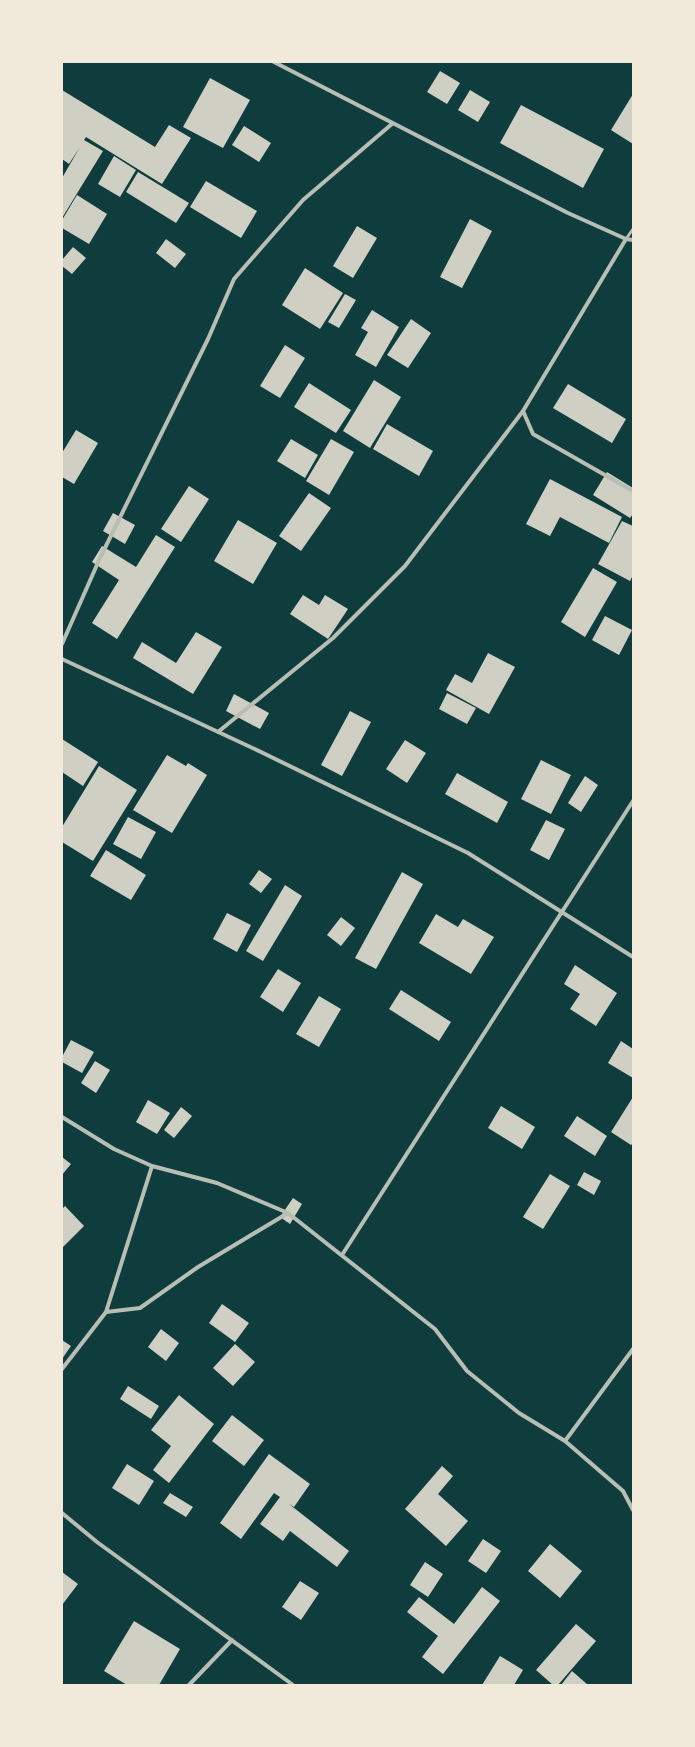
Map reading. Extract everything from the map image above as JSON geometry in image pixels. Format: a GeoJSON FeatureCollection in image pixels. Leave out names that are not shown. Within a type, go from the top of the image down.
{"type":"FeatureCollection","features":[{"type":"Feature","properties":{"kind":"street"},"geometry":{"type":"LineString","coordinates":[[274,62],[568,213],[626,240],[633,240]]}},
{"type":"Feature","properties":{"kind":"street"},"geometry":{"type":"LineString","coordinates":[[62,644],[100,558],[208,340],[234,279],[303,200],[393,123]]}},
{"type":"Feature","properties":{"kind":"street"},"geometry":{"type":"LineString","coordinates":[[218,732],[333,638],[405,566],[522,411],[626,240]]}},
{"type":"Feature","properties":{"kind":"street"},"geometry":{"type":"LineString","coordinates":[[522,411],[533,434],[633,491]]}},
{"type":"Feature","properties":{"kind":"street"},"geometry":{"type":"LineString","coordinates":[[62,659],[218,732],[468,854],[633,957]]}},
{"type":"Feature","properties":{"kind":"street"},"geometry":{"type":"LineString","coordinates":[[342,1255],[633,802]]}},
{"type":"Feature","properties":{"kind":"street"},"geometry":{"type":"LineString","coordinates":[[62,1117],[114,1149],[152,1166],[217,1183],[288,1213],[435,1329],[467,1371],[519,1413],[565,1442],[623,1491],[633,1510]]}},
{"type":"Feature","properties":{"kind":"street"},"geometry":{"type":"LineString","coordinates":[[62,1369],[106,1312],[152,1166]]}},
{"type":"Feature","properties":{"kind":"street"},"geometry":{"type":"LineString","coordinates":[[106,1312],[140,1308],[198,1266],[288,1213]]}},
{"type":"Feature","properties":{"kind":"street"},"geometry":{"type":"LineString","coordinates":[[565,1442],[633,1349]]}},
{"type":"Feature","properties":{"kind":"street"},"geometry":{"type":"LineString","coordinates":[[62,1513],[97,1542],[293,1685]]}},
{"type":"Feature","properties":{"kind":"street"},"geometry":{"type":"LineString","coordinates":[[189,1685],[232,1640]]}},
{"type":"Feature","properties":{"kind":"lane"},"geometry":{"type":"LineString","coordinates":[[626,240],[633,229]]}},
{"type":"Feature","properties":{"kind":"building"},"geometry":{"type":"Polygon","coordinates":[[[440,71],[460,83],[447,104],[427,92],[440,71]]]}},
{"type":"Feature","properties":{"kind":"building"},"geometry":{"type":"Polygon","coordinates":[[[210,78],[250,100],[223,148],[183,127],[210,78]]]}},
{"type":"Feature","properties":{"kind":"building"},"geometry":{"type":"Polygon","coordinates":[[[62,90],[155,147],[169,125],[191,138],[162,184],[86,137],[84,140],[103,151],[62,218],[62,178],[80,147],[69,164],[62,159],[62,90]]]}},
{"type":"Feature","properties":{"kind":"building"},"geometry":{"type":"Polygon","coordinates":[[[470,90],[490,102],[478,122],[458,110],[470,90]]]}},
{"type":"Feature","properties":{"kind":"building"},"geometry":{"type":"Polygon","coordinates":[[[633,94],[633,144],[611,130],[633,94]]]}},
{"type":"Feature","properties":{"kind":"building"},"geometry":{"type":"Polygon","coordinates":[[[521,105],[604,149],[583,188],[500,143],[521,105]]]}},
{"type":"Feature","properties":{"kind":"building"},"geometry":{"type":"Polygon","coordinates":[[[244,126],[271,143],[259,162],[232,145],[244,126]]]}},
{"type":"Feature","properties":{"kind":"building"},"geometry":{"type":"Polygon","coordinates":[[[114,156],[136,170],[120,197],[98,184],[114,156]]]}},
{"type":"Feature","properties":{"kind":"building"},"geometry":{"type":"Polygon","coordinates":[[[138,172],[189,203],[176,223],[126,192],[138,172]]]}},
{"type":"Feature","properties":{"kind":"building"},"geometry":{"type":"Polygon","coordinates":[[[206,181],[257,211],[241,238],[190,207],[206,181]]]}},
{"type":"Feature","properties":{"kind":"building"},"geometry":{"type":"Polygon","coordinates":[[[77,195],[107,214],[89,244],[62,228],[62,220],[77,195]]]}},
{"type":"Feature","properties":{"kind":"building"},"geometry":{"type":"Polygon","coordinates":[[[470,219],[492,231],[462,288],[440,277],[470,219]]]}},
{"type":"Feature","properties":{"kind":"building"},"geometry":{"type":"Polygon","coordinates":[[[357,226],[377,238],[353,278],[333,266],[357,226]]]}},
{"type":"Feature","properties":{"kind":"building"},"geometry":{"type":"Polygon","coordinates":[[[166,239],[186,254],[175,268],[156,253],[166,239]]]}},
{"type":"Feature","properties":{"kind":"building"},"geometry":{"type":"Polygon","coordinates":[[[73,247],[86,258],[72,274],[62,266],[62,260],[73,247]]]}},
{"type":"Feature","properties":{"kind":"building"},"geometry":{"type":"Polygon","coordinates":[[[305,268],[343,293],[320,329],[282,305],[305,268]]]}},
{"type":"Feature","properties":{"kind":"building"},"geometry":{"type":"Polygon","coordinates":[[[345,294],[356,300],[339,328],[328,322],[345,294]]]}},
{"type":"Feature","properties":{"kind":"building"},"geometry":{"type":"Polygon","coordinates":[[[372,310],[399,327],[376,367],[355,355],[368,332],[361,328],[372,310]]]}},
{"type":"Feature","properties":{"kind":"building"},"geometry":{"type":"Polygon","coordinates":[[[411,319],[431,333],[408,368],[387,355],[411,319]]]}},
{"type":"Feature","properties":{"kind":"building"},"geometry":{"type":"Polygon","coordinates":[[[285,345],[305,358],[280,398],[260,386],[285,345]]]}},
{"type":"Feature","properties":{"kind":"building"},"geometry":{"type":"Polygon","coordinates":[[[374,380],[401,397],[370,448],[343,431],[374,380]]]}},
{"type":"Feature","properties":{"kind":"building"},"geometry":{"type":"Polygon","coordinates":[[[309,383],[351,410],[336,433],[294,407],[309,383]]]}},
{"type":"Feature","properties":{"kind":"building"},"geometry":{"type":"Polygon","coordinates":[[[568,384],[626,419],[612,443],[553,408],[568,384]]]}},
{"type":"Feature","properties":{"kind":"building"},"geometry":{"type":"Polygon","coordinates":[[[387,424],[433,451],[419,476],[373,449],[387,424]]]}},
{"type":"Feature","properties":{"kind":"building"},"geometry":{"type":"Polygon","coordinates":[[[76,430],[98,443],[74,484],[62,477],[62,453],[76,430]]]}},
{"type":"Feature","properties":{"kind":"building"},"geometry":{"type":"Polygon","coordinates":[[[291,439],[318,455],[305,478],[277,461],[291,439]]]}},
{"type":"Feature","properties":{"kind":"building"},"geometry":{"type":"Polygon","coordinates":[[[331,439],[354,452],[329,495],[306,481],[331,439]]]}},
{"type":"Feature","properties":{"kind":"building"},"geometry":{"type":"Polygon","coordinates":[[[607,472],[633,488],[633,514],[630,518],[593,495],[607,472]]]}},
{"type":"Feature","properties":{"kind":"building"},"geometry":{"type":"Polygon","coordinates":[[[550,479],[622,517],[609,543],[560,517],[550,536],[526,524],[550,479]]]}},
{"type":"Feature","properties":{"kind":"building"},"geometry":{"type":"Polygon","coordinates":[[[189,486],[209,499],[181,542],[161,529],[189,486]]]}},
{"type":"Feature","properties":{"kind":"building"},"geometry":{"type":"Polygon","coordinates":[[[309,493],[331,508],[301,551],[279,536],[309,493]]]}},
{"type":"Feature","properties":{"kind":"building"},"geometry":{"type":"Polygon","coordinates":[[[113,513],[135,525],[125,544],[103,531],[113,513]]]}},
{"type":"Feature","properties":{"kind":"building"},"geometry":{"type":"Polygon","coordinates":[[[238,520],[277,543],[253,584],[214,561],[238,520]]]}},
{"type":"Feature","properties":{"kind":"building"},"geometry":{"type":"Polygon","coordinates":[[[622,521],[633,526],[633,575],[630,581],[598,564],[622,521]]]}},
{"type":"Feature","properties":{"kind":"building"},"geometry":{"type":"Polygon","coordinates":[[[156,535],[175,547],[117,639],[92,623],[119,580],[92,562],[102,546],[136,567],[156,535]]]}},
{"type":"Feature","properties":{"kind":"building"},"geometry":{"type":"Polygon","coordinates":[[[593,568],[617,582],[585,637],[561,622],[593,568]]]}},
{"type":"Feature","properties":{"kind":"building"},"geometry":{"type":"Polygon","coordinates":[[[303,595],[319,605],[325,595],[348,609],[328,639],[290,614],[303,595]]]}},
{"type":"Feature","properties":{"kind":"building"},"geometry":{"type":"Polygon","coordinates":[[[605,616],[632,630],[619,655],[592,640],[605,616]]]}},
{"type":"Feature","properties":{"kind":"building"},"geometry":{"type":"Polygon","coordinates":[[[196,632],[222,647],[193,694],[133,658],[142,642],[176,663],[196,632]]]}},
{"type":"Feature","properties":{"kind":"building"},"geometry":{"type":"Polygon","coordinates":[[[488,653],[515,667],[489,714],[446,690],[455,674],[472,683],[488,653]]]}},
{"type":"Feature","properties":{"kind":"building"},"geometry":{"type":"Polygon","coordinates":[[[447,693],[476,708],[467,724],[439,709],[447,693]]]}},
{"type":"Feature","properties":{"kind":"building"},"geometry":{"type":"Polygon","coordinates":[[[234,694],[269,713],[260,729],[226,711],[234,694]]]}},
{"type":"Feature","properties":{"kind":"building"},"geometry":{"type":"Polygon","coordinates":[[[350,711],[371,722],[342,776],[321,765],[350,711]]]}},
{"type":"Feature","properties":{"kind":"building"},"geometry":{"type":"Polygon","coordinates":[[[62,739],[98,762],[83,786],[62,772],[62,739]]]}},
{"type":"Feature","properties":{"kind":"building"},"geometry":{"type":"Polygon","coordinates":[[[405,740],[426,753],[407,783],[386,769],[405,740]]]}},
{"type":"Feature","properties":{"kind":"building"},"geometry":{"type":"Polygon","coordinates":[[[167,755],[186,766],[188,763],[207,775],[172,833],[133,810],[167,755]]]}},
{"type":"Feature","properties":{"kind":"building"},"geometry":{"type":"Polygon","coordinates":[[[541,760],[571,775],[551,814],[521,799],[541,760]]]}},
{"type":"Feature","properties":{"kind":"building"},"geometry":{"type":"Polygon","coordinates":[[[99,766],[137,790],[93,861],[62,842],[62,827],[99,766]]]}},
{"type":"Feature","properties":{"kind":"building"},"geometry":{"type":"Polygon","coordinates":[[[457,773],[508,802],[497,823],[445,794],[457,773]]]}},
{"type":"Feature","properties":{"kind":"building"},"geometry":{"type":"Polygon","coordinates":[[[585,776],[598,785],[581,812],[568,803],[585,776]]]}},
{"type":"Feature","properties":{"kind":"building"},"geometry":{"type":"Polygon","coordinates":[[[128,817],[156,832],[141,859],[113,844],[128,817]]]}},
{"type":"Feature","properties":{"kind":"building"},"geometry":{"type":"Polygon","coordinates":[[[546,820],[565,829],[549,860],[530,850],[546,820]]]}},
{"type":"Feature","properties":{"kind":"building"},"geometry":{"type":"Polygon","coordinates":[[[106,850],[146,875],[131,900],[90,876],[106,850]]]}},
{"type":"Feature","properties":{"kind":"building"},"geometry":{"type":"Polygon","coordinates":[[[259,870],[272,879],[261,893],[249,884],[259,870]]]}},
{"type":"Feature","properties":{"kind":"building"},"geometry":{"type":"Polygon","coordinates":[[[402,872],[423,884],[376,969],[355,958],[402,872]]]}},
{"type":"Feature","properties":{"kind":"building"},"geometry":{"type":"Polygon","coordinates":[[[285,885],[302,896],[263,961],[246,951],[285,885]]]}},
{"type":"Feature","properties":{"kind":"building"},"geometry":{"type":"Polygon","coordinates":[[[227,913],[251,925],[237,952],[213,939],[227,913]]]}},
{"type":"Feature","properties":{"kind":"building"},"geometry":{"type":"Polygon","coordinates":[[[436,914],[458,927],[463,919],[494,937],[471,974],[419,943],[436,914]]]}},
{"type":"Feature","properties":{"kind":"building"},"geometry":{"type":"Polygon","coordinates":[[[341,917],[355,928],[341,946],[327,935],[341,917]]]}},
{"type":"Feature","properties":{"kind":"building"},"geometry":{"type":"Polygon","coordinates":[[[575,965],[617,993],[596,1026],[570,1009],[580,994],[564,984],[575,965]]]}},
{"type":"Feature","properties":{"kind":"building"},"geometry":{"type":"Polygon","coordinates":[[[278,969],[301,983],[283,1012],[260,997],[278,969]]]}},
{"type":"Feature","properties":{"kind":"building"},"geometry":{"type":"Polygon","coordinates":[[[401,990],[451,1022],[439,1041],[389,1009],[401,990]]]}},
{"type":"Feature","properties":{"kind":"building"},"geometry":{"type":"Polygon","coordinates":[[[319,996],[341,1009],[319,1047],[296,1034],[319,996]]]}},
{"type":"Feature","properties":{"kind":"building"},"geometry":{"type":"Polygon","coordinates":[[[71,1040],[94,1052],[82,1073],[62,1062],[62,1057],[71,1040]]]}},
{"type":"Feature","properties":{"kind":"building"},"geometry":{"type":"Polygon","coordinates":[[[621,1041],[633,1049],[633,1078],[608,1063],[621,1041]]]}},
{"type":"Feature","properties":{"kind":"building"},"geometry":{"type":"Polygon","coordinates":[[[95,1061],[110,1070],[96,1093],[81,1083],[95,1061]]]}},
{"type":"Feature","properties":{"kind":"building"},"geometry":{"type":"Polygon","coordinates":[[[633,1097],[633,1143],[631,1145],[611,1132],[633,1097]]]}},
{"type":"Feature","properties":{"kind":"building"},"geometry":{"type":"Polygon","coordinates":[[[148,1100],[170,1113],[157,1134],[136,1122],[148,1100]]]}},
{"type":"Feature","properties":{"kind":"building"},"geometry":{"type":"Polygon","coordinates":[[[501,1106],[535,1127],[522,1149],[488,1128],[501,1106]]]}},
{"type":"Feature","properties":{"kind":"building"},"geometry":{"type":"Polygon","coordinates":[[[181,1107],[192,1116],[174,1138],[164,1130],[181,1107]]]}},
{"type":"Feature","properties":{"kind":"building"},"geometry":{"type":"Polygon","coordinates":[[[577,1116],[607,1136],[595,1156],[564,1136],[577,1116]]]}},
{"type":"Feature","properties":{"kind":"building"},"geometry":{"type":"Polygon","coordinates":[[[62,1157],[71,1164],[62,1175],[62,1157]]]}},
{"type":"Feature","properties":{"kind":"building"},"geometry":{"type":"Polygon","coordinates":[[[584,1172],[601,1181],[594,1195],[577,1185],[584,1172]]]}},
{"type":"Feature","properties":{"kind":"building"},"geometry":{"type":"Polygon","coordinates":[[[550,1174],[570,1186],[543,1229],[523,1217],[550,1174]]]}},
{"type":"Feature","properties":{"kind":"building"},"geometry":{"type":"Polygon","coordinates":[[[293,1198],[302,1204],[290,1224],[280,1217],[293,1198]]]}},
{"type":"Feature","properties":{"kind":"building"},"geometry":{"type":"Polygon","coordinates":[[[65,1206],[84,1226],[62,1248],[62,1209],[65,1206]]]}},
{"type":"Feature","properties":{"kind":"building"},"geometry":{"type":"Polygon","coordinates":[[[222,1304],[249,1323],[235,1342],[209,1323],[222,1304]]]}},
{"type":"Feature","properties":{"kind":"building"},"geometry":{"type":"Polygon","coordinates":[[[161,1329],[179,1343],[166,1361],[148,1347],[161,1329]]]}},
{"type":"Feature","properties":{"kind":"building"},"geometry":{"type":"Polygon","coordinates":[[[62,1340],[71,1346],[62,1359],[62,1340]]]}},
{"type":"Feature","properties":{"kind":"building"},"geometry":{"type":"Polygon","coordinates":[[[235,1344],[255,1362],[233,1386],[213,1368],[235,1344]]]}},
{"type":"Feature","properties":{"kind":"building"},"geometry":{"type":"Polygon","coordinates":[[[128,1386],[159,1406],[151,1419],[120,1399],[128,1386]]]}},
{"type":"Feature","properties":{"kind":"building"},"geometry":{"type":"Polygon","coordinates":[[[179,1395],[214,1424],[169,1483],[153,1470],[171,1446],[151,1430],[179,1395]]]}},
{"type":"Feature","properties":{"kind":"building"},"geometry":{"type":"Polygon","coordinates":[[[232,1415],[264,1440],[244,1466],[212,1441],[232,1415]]]}},
{"type":"Feature","properties":{"kind":"building"},"geometry":{"type":"Polygon","coordinates":[[[269,1454],[310,1484],[294,1507],[289,1504],[349,1551],[337,1567],[290,1531],[283,1541],[260,1524],[280,1497],[274,1493],[241,1539],[220,1523],[269,1454]]]}},
{"type":"Feature","properties":{"kind":"building"},"geometry":{"type":"Polygon","coordinates":[[[127,1464],[154,1481],[139,1505],[112,1488],[127,1464]]]}},
{"type":"Feature","properties":{"kind":"building"},"geometry":{"type":"Polygon","coordinates":[[[442,1466],[453,1476],[438,1494],[468,1521],[446,1546],[405,1509],[442,1466]]]}},
{"type":"Feature","properties":{"kind":"building"},"geometry":{"type":"Polygon","coordinates":[[[170,1493],[193,1507],[186,1517],[163,1503],[170,1493]]]}},
{"type":"Feature","properties":{"kind":"building"},"geometry":{"type":"Polygon","coordinates":[[[483,1539],[501,1551],[486,1573],[468,1561],[483,1539]]]}},
{"type":"Feature","properties":{"kind":"building"},"geometry":{"type":"Polygon","coordinates":[[[550,1544],[582,1571],[560,1598],[528,1571],[550,1544]]]}},
{"type":"Feature","properties":{"kind":"building"},"geometry":{"type":"Polygon","coordinates":[[[425,1562],[443,1574],[428,1597],[410,1585],[425,1562]]]}},
{"type":"Feature","properties":{"kind":"building"},"geometry":{"type":"Polygon","coordinates":[[[62,1572],[78,1584],[62,1605],[62,1572]]]}},
{"type":"Feature","properties":{"kind":"building"},"geometry":{"type":"Polygon","coordinates":[[[300,1581],[319,1593],[301,1620],[282,1607],[300,1581]]]}},
{"type":"Feature","properties":{"kind":"building"},"geometry":{"type":"Polygon","coordinates":[[[482,1587],[500,1601],[443,1674],[422,1657],[438,1636],[407,1612],[419,1597],[454,1624],[482,1587]]]}},
{"type":"Feature","properties":{"kind":"building"},"geometry":{"type":"Polygon","coordinates":[[[134,1621],[180,1649],[159,1685],[127,1685],[104,1671],[134,1621]]]}},
{"type":"Feature","properties":{"kind":"building"},"geometry":{"type":"Polygon","coordinates":[[[576,1624],[596,1641],[558,1685],[553,1685],[536,1670],[576,1624]]]}},
{"type":"Feature","properties":{"kind":"building"},"geometry":{"type":"Polygon","coordinates":[[[500,1656],[523,1670],[514,1685],[482,1685],[500,1656]]]}},
{"type":"Feature","properties":{"kind":"building"},"geometry":{"type":"Polygon","coordinates":[[[572,1671],[588,1685],[561,1685],[572,1671]]]}}]}
